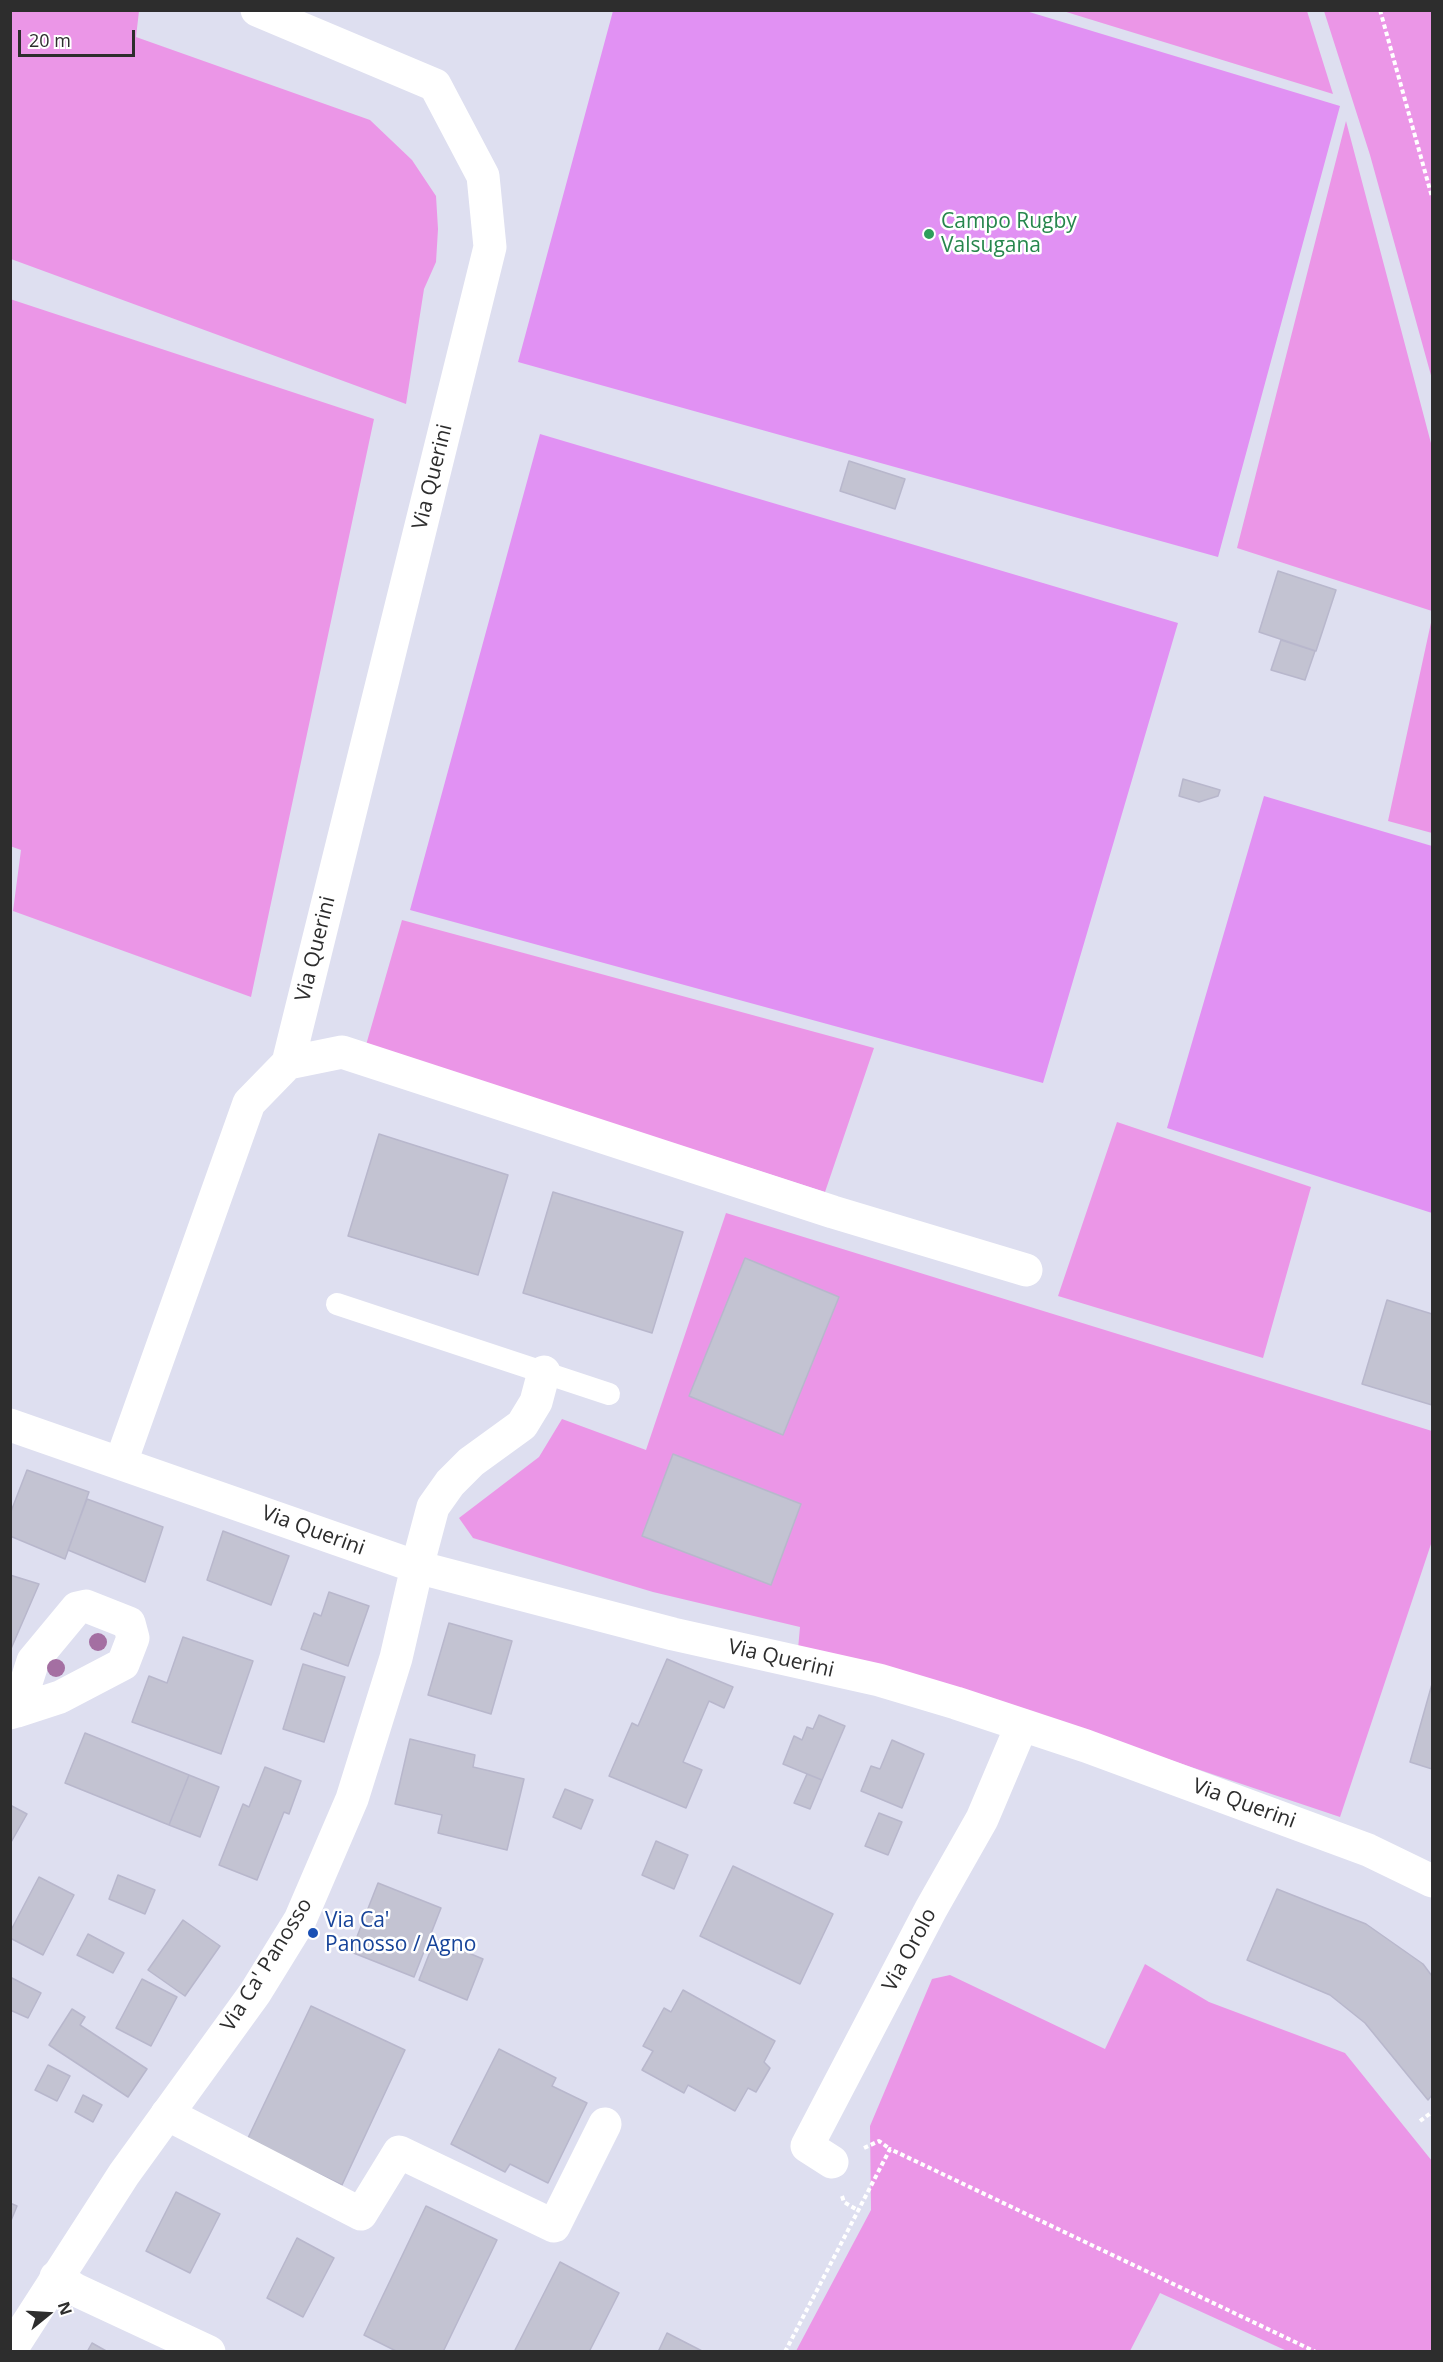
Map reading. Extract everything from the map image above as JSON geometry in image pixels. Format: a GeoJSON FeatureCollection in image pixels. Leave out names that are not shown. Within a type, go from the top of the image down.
{"type":"FeatureCollection","features":[{"type":"Feature","properties":{"kind":"street","name":"Via Querini"},"geometry":{"type":"LineString","coordinates":[[257,10],[435,85],[483,176],[490,248],[288,1063]]}},
{"type":"Feature","properties":{"kind":"street"},"geometry":{"type":"LineString","coordinates":[[121,1462],[249,1103],[288,1063],[342,1052],[833,1212],[1026,1270]]}},
{"type":"Feature","properties":{"kind":"street","name":"Via Ca' Panosso"},"geometry":{"type":"LineString","coordinates":[[10,2351],[56,2277],[167,2114],[255,1993],[300,1920],[344,1818],[368,1747],[396,1658],[417,1567],[434,1507],[450,1483],[471,1462],[522,1425],[536,1402],[544,1372]]}},
{"type":"Feature","properties":{"kind":"street","name":"Via Querini"},"geometry":{"type":"LineString","coordinates":[[10,1425],[417,1567],[673,1634],[879,1680],[1086,1746],[1368,1850],[1432,1881]]}},
{"type":"Feature","properties":{"kind":"street","name":"Via Orolo"},"geometry":{"type":"LineString","coordinates":[[832,2162],[807,2146],[931,1909],[982,1819],[1021,1727]]}},
{"type":"Feature","properties":{"kind":"street"},"geometry":{"type":"LineString","coordinates":[[167,2114],[362,2214],[399,2152],[554,2226],[605,2124]]}},
{"type":"Feature","properties":{"kind":"street"},"geometry":{"type":"LineString","coordinates":[[56,2277],[76,2290],[208,2352]]}},
{"type":"Feature","properties":{"kind":"lane"},"geometry":{"type":"LineString","coordinates":[[337,1304],[609,1394]]}},
{"type":"Feature","properties":{"kind":"path"},"geometry":{"type":"LineString","coordinates":[[1380,10],[1432,197]]}},
{"type":"Feature","properties":{"kind":"path"},"geometry":{"type":"LineString","coordinates":[[1420,2121],[1432,2112]]}},
{"type":"Feature","properties":{"kind":"path"},"geometry":{"type":"LineString","coordinates":[[784,2352],[890,2150],[1316,2352]]}},
{"type":"Feature","properties":{"kind":"shaded area"},"geometry":{"type":"Polygon","coordinates":[[[10,11],[139,11],[136,37],[370,120],[412,160],[436,196],[438,229],[436,262],[424,289],[406,404],[11,259],[10,11]]]}},
{"type":"Feature","properties":{"kind":"shaded area","name":"Campo Rugby Valsugana"},"geometry":{"type":"Polygon","coordinates":[[[613,11],[1026,11],[1340,106],[1218,557],[518,362],[613,11]]]}},
{"type":"Feature","properties":{"kind":"shaded area"},"geometry":{"type":"Polygon","coordinates":[[[1063,11],[1307,11],[1333,94],[1063,11]]]}},
{"type":"Feature","properties":{"kind":"shaded area"},"geometry":{"type":"Polygon","coordinates":[[[1324,11],[1432,11],[1432,379],[1370,155],[1324,11]]]}},
{"type":"Feature","properties":{"kind":"shaded area"},"geometry":{"type":"Polygon","coordinates":[[[1346,121],[1432,447],[1432,611],[1237,548],[1346,121]]]}},
{"type":"Feature","properties":{"kind":"shaded area"},"geometry":{"type":"Polygon","coordinates":[[[10,299],[374,419],[251,997],[13,911],[21,850],[10,846],[10,299]]]}},
{"type":"Feature","properties":{"kind":"shaded area"},"geometry":{"type":"Polygon","coordinates":[[[540,434],[1178,623],[1043,1083],[410,910],[540,434]]]}},
{"type":"Feature","properties":{"kind":"shaded area"},"geometry":{"type":"Polygon","coordinates":[[[1432,618],[1432,833],[1388,821],[1432,618]]]}},
{"type":"Feature","properties":{"kind":"shaded area"},"geometry":{"type":"Polygon","coordinates":[[[1264,796],[1432,846],[1432,1213],[1167,1128],[1264,796]]]}},
{"type":"Feature","properties":{"kind":"shaded area"},"geometry":{"type":"Polygon","coordinates":[[[402,920],[874,1048],[825,1192],[366,1045],[402,920]]]}},
{"type":"Feature","properties":{"kind":"shaded area"},"geometry":{"type":"Polygon","coordinates":[[[1117,1122],[1311,1187],[1263,1358],[1058,1296],[1117,1122]]]}},
{"type":"Feature","properties":{"kind":"shaded area"},"geometry":{"type":"Polygon","coordinates":[[[726,1213],[1432,1431],[1432,1541],[1340,1817],[1063,1724],[798,1649],[800,1627],[653,1592],[473,1538],[459,1518],[539,1457],[562,1419],[646,1450],[726,1213]]]}},
{"type":"Feature","properties":{"kind":"shaded area"},"geometry":{"type":"Polygon","coordinates":[[[1145,1964],[1209,2002],[1345,2053],[1432,2161],[1432,2351],[1287,2351],[1160,2293],[1130,2351],[796,2351],[871,2210],[870,2126],[932,1979],[950,1975],[1105,2049],[1145,1964]]]}},
{"type":"Feature","properties":{"kind":"building"},"geometry":{"type":"Polygon","coordinates":[[[849,461],[905,479],[895,509],[840,491],[849,461]]]}},
{"type":"Feature","properties":{"kind":"building"},"geometry":{"type":"Polygon","coordinates":[[[1278,571],[1336,590],[1316,651],[1259,632],[1278,571]]]}},
{"type":"Feature","properties":{"kind":"building"},"geometry":{"type":"Polygon","coordinates":[[[1281,640],[1315,651],[1305,680],[1271,670],[1281,640]]]}},
{"type":"Feature","properties":{"kind":"building"},"geometry":{"type":"Polygon","coordinates":[[[1183,779],[1220,790],[1218,796],[1199,802],[1179,796],[1183,779]]]}},
{"type":"Feature","properties":{"kind":"building"},"geometry":{"type":"Polygon","coordinates":[[[379,1134],[508,1175],[478,1275],[348,1236],[379,1134]]]}},
{"type":"Feature","properties":{"kind":"building"},"geometry":{"type":"Polygon","coordinates":[[[553,1192],[683,1232],[652,1333],[523,1293],[553,1192]]]}},
{"type":"Feature","properties":{"kind":"building"},"geometry":{"type":"Polygon","coordinates":[[[745,1258],[839,1297],[783,1435],[689,1396],[745,1258]]]}},
{"type":"Feature","properties":{"kind":"building"},"geometry":{"type":"Polygon","coordinates":[[[1387,1300],[1432,1314],[1432,1405],[1362,1384],[1387,1300]]]}},
{"type":"Feature","properties":{"kind":"building"},"geometry":{"type":"Polygon","coordinates":[[[673,1454],[801,1504],[771,1585],[642,1536],[673,1454]]]}},
{"type":"Feature","properties":{"kind":"building"},"geometry":{"type":"Polygon","coordinates":[[[27,1470],[89,1492],[65,1559],[10,1536],[10,1514],[27,1470]]]}},
{"type":"Feature","properties":{"kind":"building"},"geometry":{"type":"Polygon","coordinates":[[[87,1499],[163,1527],[145,1582],[68,1550],[87,1499]]]}},
{"type":"Feature","properties":{"kind":"building"},"geometry":{"type":"Polygon","coordinates":[[[223,1531],[289,1556],[271,1605],[207,1580],[223,1531]]]}},
{"type":"Feature","properties":{"kind":"building"},"geometry":{"type":"Polygon","coordinates":[[[10,1575],[39,1584],[10,1651],[10,1575]]]}},
{"type":"Feature","properties":{"kind":"building"},"geometry":{"type":"Polygon","coordinates":[[[329,1592],[369,1606],[348,1666],[301,1649],[314,1613],[321,1616],[329,1592]]]}},
{"type":"Feature","properties":{"kind":"building"},"geometry":{"type":"Polygon","coordinates":[[[449,1623],[512,1641],[491,1714],[428,1695],[449,1623]]]}},
{"type":"Feature","properties":{"kind":"building"},"geometry":{"type":"Polygon","coordinates":[[[183,1637],[253,1661],[221,1754],[132,1722],[149,1676],[167,1683],[183,1637]]]}},
{"type":"Feature","properties":{"kind":"building"},"geometry":{"type":"Polygon","coordinates":[[[667,1659],[733,1687],[724,1708],[709,1701],[683,1762],[702,1770],[686,1808],[609,1776],[632,1723],[638,1726],[667,1659]]]}},
{"type":"Feature","properties":{"kind":"building"},"geometry":{"type":"Polygon","coordinates":[[[303,1664],[345,1677],[324,1742],[283,1729],[303,1664]]]}},
{"type":"Feature","properties":{"kind":"building"},"geometry":{"type":"Polygon","coordinates":[[[1432,1684],[1432,1769],[1410,1762],[1432,1684]]]}},
{"type":"Feature","properties":{"kind":"building"},"geometry":{"type":"Polygon","coordinates":[[[819,1715],[845,1726],[822,1780],[783,1764],[794,1736],[802,1740],[807,1727],[813,1729],[819,1715]]]}},
{"type":"Feature","properties":{"kind":"building"},"geometry":{"type":"Polygon","coordinates":[[[85,1733],[189,1775],[169,1825],[65,1783],[85,1733]]]}},
{"type":"Feature","properties":{"kind":"building"},"geometry":{"type":"Polygon","coordinates":[[[410,1739],[475,1755],[473,1767],[524,1779],[507,1850],[438,1833],[442,1815],[395,1804],[410,1739]]]}},
{"type":"Feature","properties":{"kind":"building"},"geometry":{"type":"Polygon","coordinates":[[[892,1740],[924,1754],[902,1808],[861,1791],[871,1766],[880,1769],[892,1740]]]}},
{"type":"Feature","properties":{"kind":"building"},"geometry":{"type":"Polygon","coordinates":[[[265,1767],[301,1781],[289,1814],[284,1812],[257,1880],[219,1865],[243,1804],[249,1807],[265,1767]]]}},
{"type":"Feature","properties":{"kind":"building"},"geometry":{"type":"Polygon","coordinates":[[[807,1774],[822,1780],[810,1809],[794,1803],[807,1774]]]}},
{"type":"Feature","properties":{"kind":"building"},"geometry":{"type":"Polygon","coordinates":[[[189,1775],[219,1787],[200,1837],[169,1825],[189,1775]]]}},
{"type":"Feature","properties":{"kind":"building"},"geometry":{"type":"Polygon","coordinates":[[[565,1789],[593,1800],[581,1829],[553,1817],[565,1789]]]}},
{"type":"Feature","properties":{"kind":"building"},"geometry":{"type":"Polygon","coordinates":[[[10,1805],[27,1814],[10,1844],[10,1805]]]}},
{"type":"Feature","properties":{"kind":"building"},"geometry":{"type":"Polygon","coordinates":[[[879,1813],[902,1822],[888,1855],[865,1846],[879,1813]]]}},
{"type":"Feature","properties":{"kind":"building"},"geometry":{"type":"Polygon","coordinates":[[[656,1841],[688,1855],[674,1889],[642,1875],[656,1841]]]}},
{"type":"Feature","properties":{"kind":"building"},"geometry":{"type":"Polygon","coordinates":[[[733,1866],[833,1914],[800,1984],[700,1936],[733,1866]]]}},
{"type":"Feature","properties":{"kind":"building"},"geometry":{"type":"Polygon","coordinates":[[[118,1875],[155,1890],[145,1914],[109,1899],[118,1875]]]}},
{"type":"Feature","properties":{"kind":"building"},"geometry":{"type":"Polygon","coordinates":[[[39,1877],[74,1895],[43,1955],[10,1938],[10,1932],[39,1877]]]}},
{"type":"Feature","properties":{"kind":"building"},"geometry":{"type":"Polygon","coordinates":[[[378,1883],[441,1908],[414,1977],[351,1952],[378,1883]]]}},
{"type":"Feature","properties":{"kind":"building"},"geometry":{"type":"Polygon","coordinates":[[[1277,1889],[1366,1924],[1423,1964],[1432,1976],[1432,2095],[1428,2100],[1365,2023],[1330,1995],[1247,1960],[1277,1889]]]}},
{"type":"Feature","properties":{"kind":"building"},"geometry":{"type":"Polygon","coordinates":[[[183,1920],[220,1946],[185,1996],[148,1970],[183,1920]]]}},
{"type":"Feature","properties":{"kind":"building"},"geometry":{"type":"Polygon","coordinates":[[[88,1934],[124,1953],[113,1973],[77,1955],[88,1934]]]}},
{"type":"Feature","properties":{"kind":"building"},"geometry":{"type":"Polygon","coordinates":[[[435,1939],[483,1959],[467,2000],[419,1980],[435,1939]]]}},
{"type":"Feature","properties":{"kind":"building"},"geometry":{"type":"Polygon","coordinates":[[[10,1977],[41,1993],[28,2018],[10,2010],[10,1977]]]}},
{"type":"Feature","properties":{"kind":"building"},"geometry":{"type":"Polygon","coordinates":[[[142,1979],[177,1997],[151,2046],[116,2028],[142,1979]]]}},
{"type":"Feature","properties":{"kind":"building"},"geometry":{"type":"Polygon","coordinates":[[[683,1990],[775,2041],[764,2062],[770,2068],[756,2092],[748,2088],[735,2111],[688,2085],[684,2093],[642,2070],[653,2051],[643,2046],[664,2008],[671,2012],[683,1990]]]}},
{"type":"Feature","properties":{"kind":"building"},"geometry":{"type":"Polygon","coordinates":[[[311,2006],[405,2050],[342,2185],[247,2140],[311,2006]]]}},
{"type":"Feature","properties":{"kind":"building"},"geometry":{"type":"Polygon","coordinates":[[[72,2009],[85,2017],[80,2025],[147,2069],[128,2097],[49,2045],[72,2009]]]}},
{"type":"Feature","properties":{"kind":"building"},"geometry":{"type":"Polygon","coordinates":[[[499,2049],[556,2078],[552,2086],[587,2103],[548,2183],[510,2164],[505,2172],[451,2144],[499,2049]]]}},
{"type":"Feature","properties":{"kind":"building"},"geometry":{"type":"Polygon","coordinates":[[[48,2065],[70,2076],[57,2101],[35,2090],[48,2065]]]}},
{"type":"Feature","properties":{"kind":"building"},"geometry":{"type":"Polygon","coordinates":[[[83,2095],[102,2105],[93,2122],[75,2112],[83,2095]]]}},
{"type":"Feature","properties":{"kind":"building"},"geometry":{"type":"Polygon","coordinates":[[[176,2192],[220,2214],[190,2273],[146,2251],[176,2192]]]}},
{"type":"Feature","properties":{"kind":"building"},"geometry":{"type":"Polygon","coordinates":[[[10,2203],[17,2206],[10,2223],[10,2203]]]}},
{"type":"Feature","properties":{"kind":"building"},"geometry":{"type":"Polygon","coordinates":[[[426,2206],[497,2240],[443,2352],[398,2352],[364,2335],[426,2206]]]}},
{"type":"Feature","properties":{"kind":"building"},"geometry":{"type":"Polygon","coordinates":[[[297,2238],[334,2258],[303,2317],[267,2298],[297,2238]]]}},
{"type":"Feature","properties":{"kind":"building"},"geometry":{"type":"Polygon","coordinates":[[[560,2262],[619,2293],[589,2352],[514,2352],[560,2262]]]}},
{"type":"Feature","properties":{"kind":"building"},"geometry":{"type":"Polygon","coordinates":[[[667,2333],[704,2352],[658,2352],[667,2333]]]}},
{"type":"Feature","properties":{"kind":"building"},"geometry":{"type":"Polygon","coordinates":[[[92,2343],[108,2352],[87,2352],[92,2343]]]}},
{"type":"Feature","properties":{"kind":"place","name":"Campo Rugby Valsugana"},"geometry":{"type":"Point","coordinates":[929,234]}},
{"type":"Feature","properties":{"kind":"place","name":"Via Ca' Panosso / Agno"},"geometry":{"type":"Point","coordinates":[313,1933]}}]}
